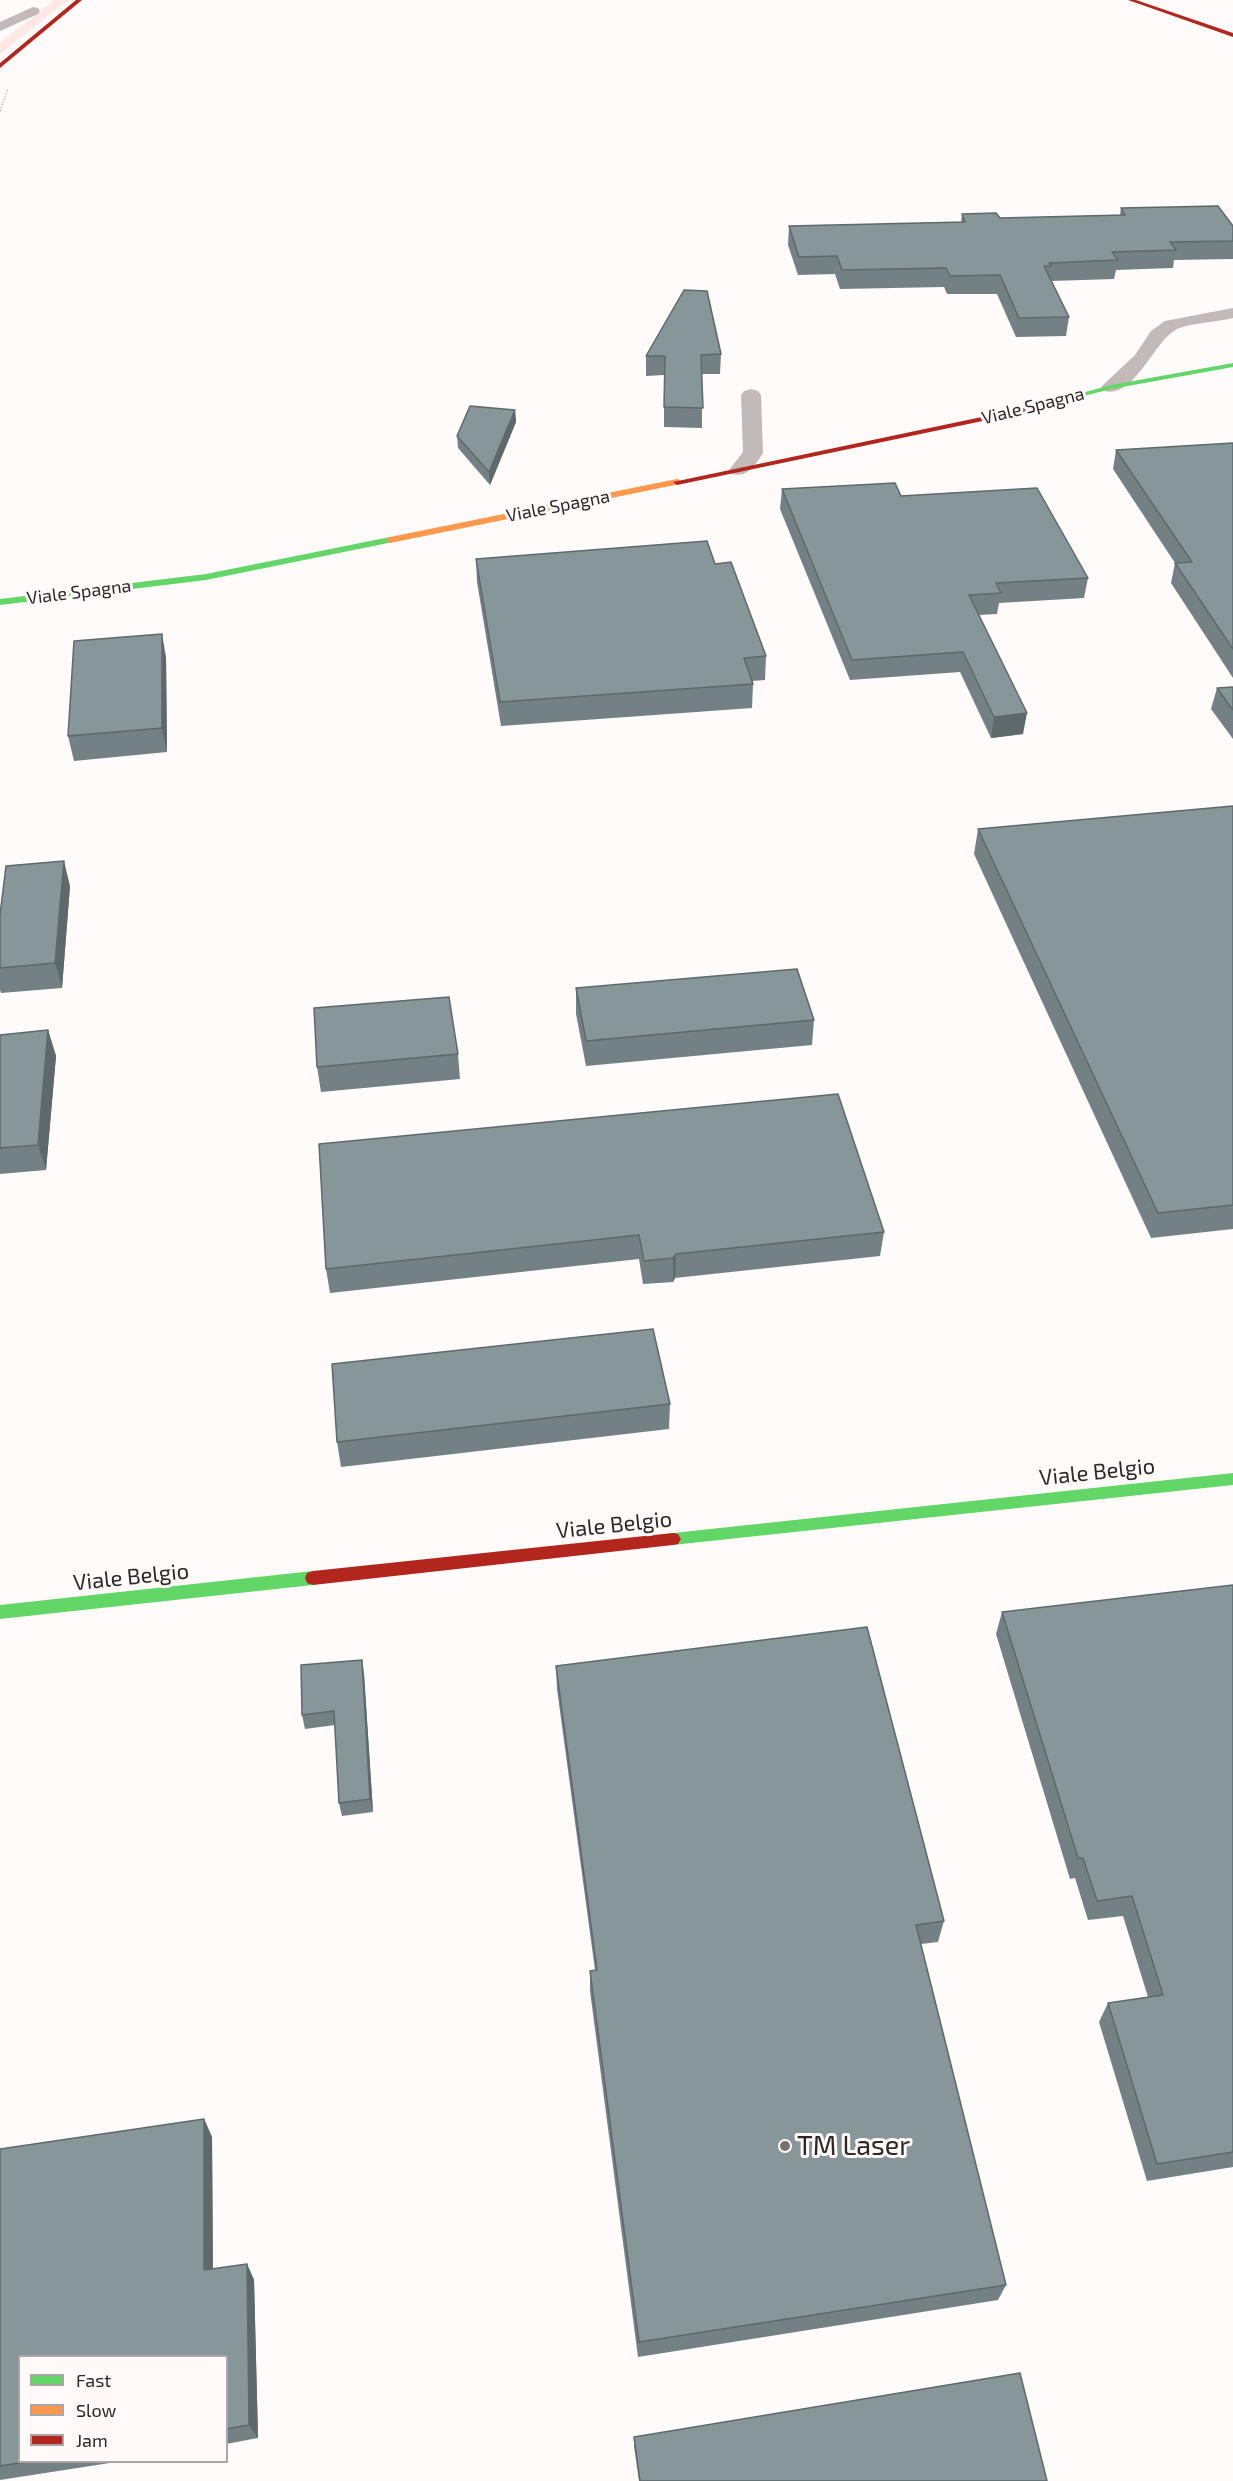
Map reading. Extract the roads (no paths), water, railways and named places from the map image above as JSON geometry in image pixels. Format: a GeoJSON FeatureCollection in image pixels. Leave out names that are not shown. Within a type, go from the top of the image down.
{"type":"FeatureCollection","features":[{"type":"Feature","properties":{"kind":"main road"},"geometry":{"type":"LineString","coordinates":[[0,36],[46,0]]}},
{"type":"Feature","properties":{"kind":"main road"},"geometry":{"type":"LineString","coordinates":[[0,66],[79,0]]}},
{"type":"Feature","properties":{"kind":"main road"},"geometry":{"type":"LineString","coordinates":[[1131,0],[1233,35]]}},
{"type":"Feature","properties":{"kind":"main road","name":"Viale Spagna"},"geometry":{"type":"LineString","coordinates":[[0,602],[206,577],[1016,412],[1111,387],[1233,365]]}},
{"type":"Feature","properties":{"kind":"main road","name":"Viale Belgio"},"geometry":{"type":"LineString","coordinates":[[0,1612],[1233,1479]]}},
{"type":"Feature","properties":{"kind":"street"},"geometry":{"type":"LineString","coordinates":[[0,27],[33,11]]}},
{"type":"Feature","properties":{"kind":"street","name":"Viale Spagna"},"geometry":{"type":"LineString","coordinates":[[1111,387],[1142,359],[1158,335],[1172,325],[1233,313]]}},
{"type":"Feature","properties":{"kind":"street"},"geometry":{"type":"LineString","coordinates":[[739,470],[753,453],[751,394]]}},
{"type":"Feature","properties":{"kind":"place","name":"TM Laser"},"geometry":{"type":"Point","coordinates":[785,2146]}}]}
